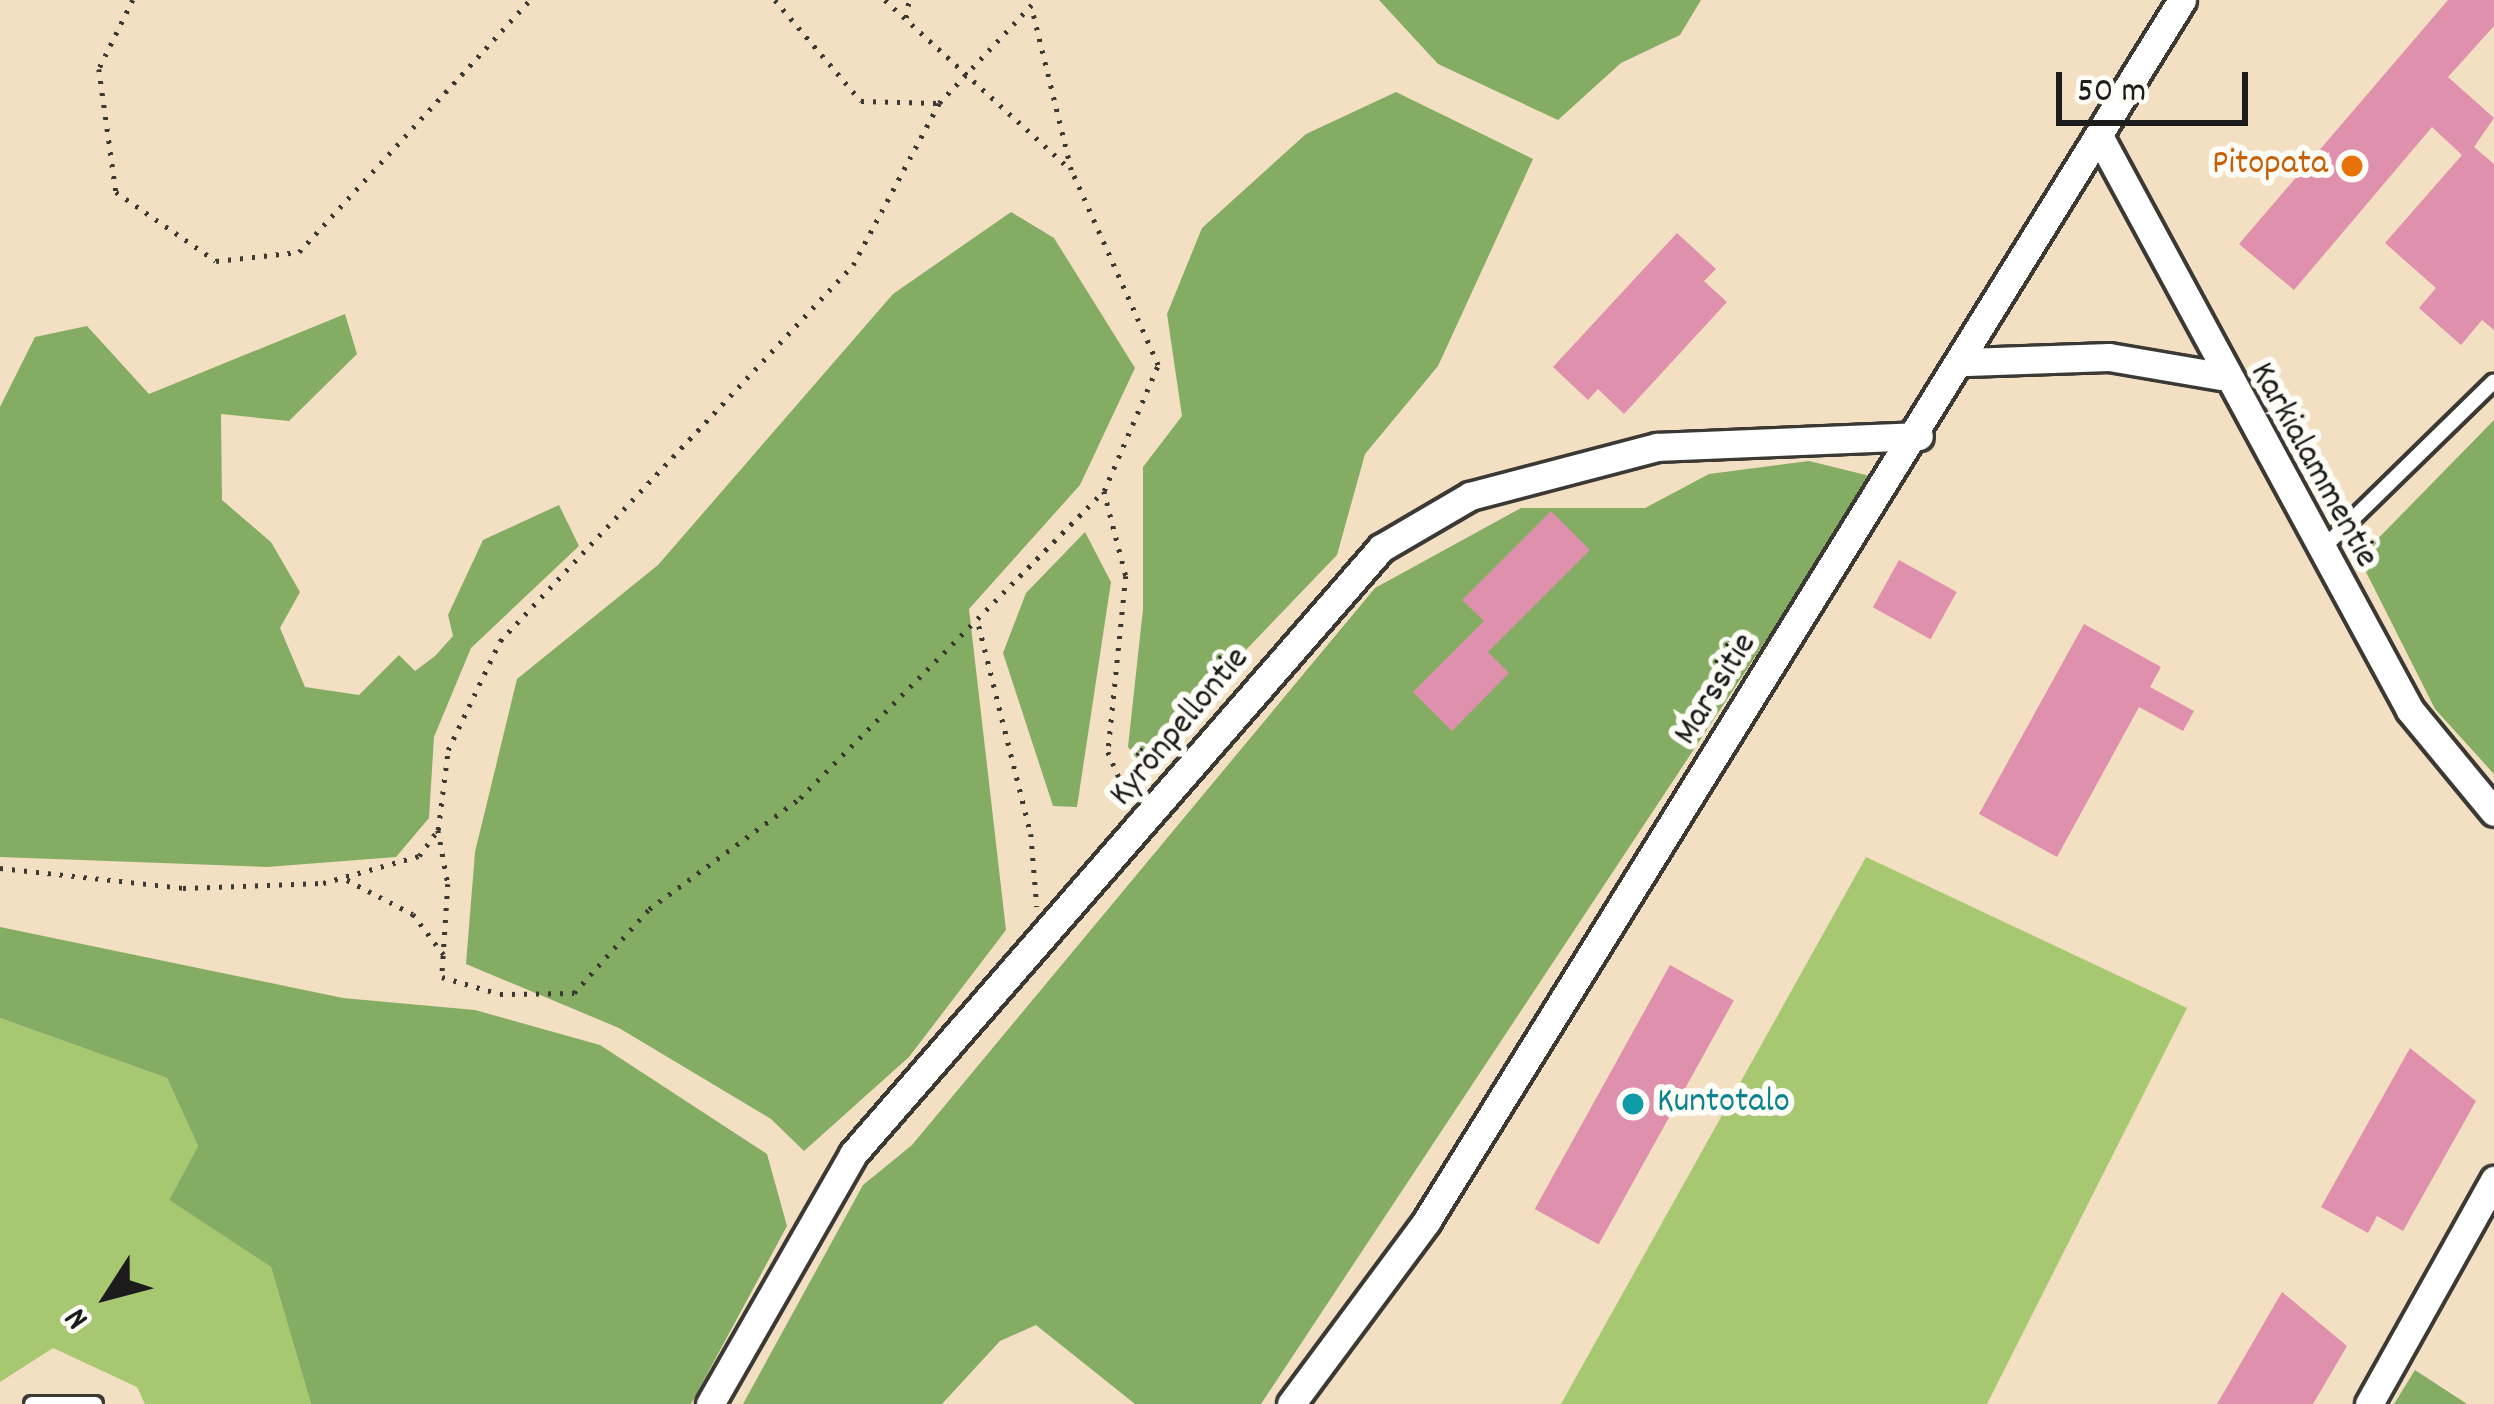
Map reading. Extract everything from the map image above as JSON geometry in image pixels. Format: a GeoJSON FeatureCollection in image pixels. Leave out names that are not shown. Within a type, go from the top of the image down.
{"type":"FeatureCollection","features":[{"type":"Feature","properties":{"kind":"street","name":"Marssitie"},"geometry":{"type":"LineString","coordinates":[[1296,1402],[1426,1222],[1967,362],[2182,0]]}},
{"type":"Feature","properties":{"kind":"street","name":"Karkialammentie"},"geometry":{"type":"LineString","coordinates":[[2099,136],[2220,376],[2410,710],[2494,812]]}},
{"type":"Feature","properties":{"kind":"street"},"geometry":{"type":"LineString","coordinates":[[1967,362],[2109,357],[2220,376]]}},
{"type":"Feature","properties":{"kind":"street","name":"Kyrönpellontie"},"geometry":{"type":"LineString","coordinates":[[710,1404],[853,1154],[1149,823],[1355,574],[1427,516],[1522,478],[1657,447],[1919,436]]}},
{"type":"Feature","properties":{"kind":"street"},"geometry":{"type":"LineString","coordinates":[[2369,1404],[2494,1180]]}},
{"type":"Feature","properties":{"kind":"lane"},"geometry":{"type":"LineString","coordinates":[[2319,553],[2494,381]]}},
{"type":"Feature","properties":{"kind":"lane"},"geometry":{"type":"LineString","coordinates":[[32,1404],[95,1404]]}},
{"type":"Feature","properties":{"kind":"path"},"geometry":{"type":"LineString","coordinates":[[133,0],[99,69],[116,192],[216,261],[298,252],[530,0]]}},
{"type":"Feature","properties":{"kind":"path"},"geometry":{"type":"LineString","coordinates":[[775,0],[861,101],[939,103]]}},
{"type":"Feature","properties":{"kind":"path"},"geometry":{"type":"LineString","coordinates":[[885,0],[968,70],[1071,170]]}},
{"type":"Feature","properties":{"kind":"path"},"geometry":{"type":"LineString","coordinates":[[906,18],[909,0]]}},
{"type":"Feature","properties":{"kind":"path"},"geometry":{"type":"LineString","coordinates":[[1033,14],[968,70],[939,103],[853,265],[500,641],[448,750],[437,830],[442,977],[500,994],[574,993],[649,909],[800,798],[922,668],[979,626],[1104,491],[1158,365],[1071,170],[1033,14],[1036,0]]}},
{"type":"Feature","properties":{"kind":"path"},"geometry":{"type":"LineString","coordinates":[[1104,491],[1126,576],[1108,752],[1119,790],[1149,823]]}},
{"type":"Feature","properties":{"kind":"path"},"geometry":{"type":"LineString","coordinates":[[979,626],[1048,939]]}},
{"type":"Feature","properties":{"kind":"path"},"geometry":{"type":"LineString","coordinates":[[0,868],[183,888],[343,879],[405,863],[437,830]]}},
{"type":"Feature","properties":{"kind":"path"},"geometry":{"type":"LineString","coordinates":[[343,879],[413,914],[444,955]]}},
{"type":"Feature","properties":{"kind":"green space"},"geometry":{"type":"Polygon","coordinates":[[[1379,0],[1701,0],[1680,35],[1621,63],[1558,120],[1438,64],[1379,0]]]}},
{"type":"Feature","properties":{"kind":"green space"},"geometry":{"type":"Polygon","coordinates":[[[1396,92],[1533,159],[1438,366],[1365,454],[1337,555],[1139,761],[1128,747],[1143,609],[1143,467],[1182,416],[1167,314],[1202,228],[1306,134],[1396,92]]]}},
{"type":"Feature","properties":{"kind":"green space"},"geometry":{"type":"Polygon","coordinates":[[[1011,212],[1054,238],[1135,368],[1080,485],[969,609],[1006,930],[909,1057],[804,1151],[771,1119],[619,1028],[466,964],[475,852],[517,679],[658,565],[893,294],[1011,212]]]}},
{"type":"Feature","properties":{"kind":"green space"},"geometry":{"type":"Polygon","coordinates":[[[345,314],[357,354],[289,421],[221,414],[222,500],[271,542],[300,592],[280,628],[305,687],[359,695],[399,655],[415,671],[435,656],[453,636],[448,615],[483,540],[559,505],[579,546],[471,648],[434,737],[429,818],[396,857],[267,867],[0,857],[0,407],[35,337],[87,326],[149,394],[345,314]]]}},
{"type":"Feature","properties":{"kind":"green space"},"geometry":{"type":"Polygon","coordinates":[[[2494,420],[2494,774],[2435,709],[2359,558],[2494,420]]]}},
{"type":"Feature","properties":{"kind":"green space"},"geometry":{"type":"Polygon","coordinates":[[[1809,461],[1874,477],[1261,1404],[1135,1404],[1036,1325],[1000,1341],[942,1404],[743,1404],[863,1185],[912,1145],[1375,588],[1521,508],[1645,508],[1709,474],[1809,461]]]}},
{"type":"Feature","properties":{"kind":"green space"},"geometry":{"type":"Polygon","coordinates":[[[1085,532],[1111,582],[1077,807],[1053,806],[1003,653],[1026,593],[1085,532]]]}},
{"type":"Feature","properties":{"kind":"green space"},"geometry":{"type":"Polygon","coordinates":[[[1866,857],[2187,1008],[1987,1404],[1561,1404],[1866,857]]]}},
{"type":"Feature","properties":{"kind":"green space"},"geometry":{"type":"Polygon","coordinates":[[[0,927],[343,998],[475,1010],[600,1045],[767,1154],[787,1226],[691,1404],[311,1404],[271,1267],[169,1200],[198,1146],[167,1078],[0,1018],[0,927]]]}},
{"type":"Feature","properties":{"kind":"green space"},"geometry":{"type":"Polygon","coordinates":[[[0,1018],[167,1078],[198,1146],[169,1200],[271,1267],[311,1404],[145,1404],[137,1387],[53,1348],[0,1382],[0,1018]]]}},
{"type":"Feature","properties":{"kind":"green space"},"geometry":{"type":"Polygon","coordinates":[[[2415,1370],[2467,1404],[2394,1404],[2415,1370]]]}},
{"type":"Feature","properties":{"kind":"building"},"geometry":{"type":"Polygon","coordinates":[[[2448,0],[2494,0],[2494,26],[2448,77],[2494,118],[2474,147],[2494,164],[2494,330],[2482,320],[2461,345],[2419,308],[2436,288],[2385,243],[2462,155],[2432,127],[2294,290],[2239,244],[2448,0]]]}},
{"type":"Feature","properties":{"kind":"building"},"geometry":{"type":"Polygon","coordinates":[[[1677,233],[1716,269],[1704,281],[1727,302],[1624,414],[1598,389],[1588,400],[1553,367],[1677,233]]]}},
{"type":"Feature","properties":{"kind":"building"},"geometry":{"type":"Polygon","coordinates":[[[1551,511],[1590,550],[1488,652],[1509,673],[1452,731],[1413,692],[1484,621],[1462,600],[1551,511]]]}},
{"type":"Feature","properties":{"kind":"building"},"geometry":{"type":"Polygon","coordinates":[[[1899,560],[1957,592],[1931,639],[1873,607],[1899,560]]]}},
{"type":"Feature","properties":{"kind":"building"},"geometry":{"type":"Polygon","coordinates":[[[2084,624],[2161,667],[2150,687],[2194,711],[2183,731],[2139,707],[2057,857],[1979,814],[2084,624]]]}},
{"type":"Feature","properties":{"kind":"building","name":"Kuntotalo"},"geometry":{"type":"Polygon","coordinates":[[[1670,965],[1734,1000],[1599,1244],[1535,1209],[1670,965]]]}},
{"type":"Feature","properties":{"kind":"building"},"geometry":{"type":"Polygon","coordinates":[[[2410,1048],[2476,1101],[2403,1231],[2377,1216],[2368,1233],[2321,1207],[2410,1048]]]}},
{"type":"Feature","properties":{"kind":"building"},"geometry":{"type":"Polygon","coordinates":[[[2282,1292],[2347,1346],[2313,1404],[2217,1404],[2282,1292]]]}},
{"type":"Feature","properties":{"kind":"place","name":"Pitopata"},"geometry":{"type":"Point","coordinates":[2352,166]}},
{"type":"Feature","properties":{"kind":"place","name":"Kuntotalo"},"geometry":{"type":"Point","coordinates":[1633,1104]}}]}
